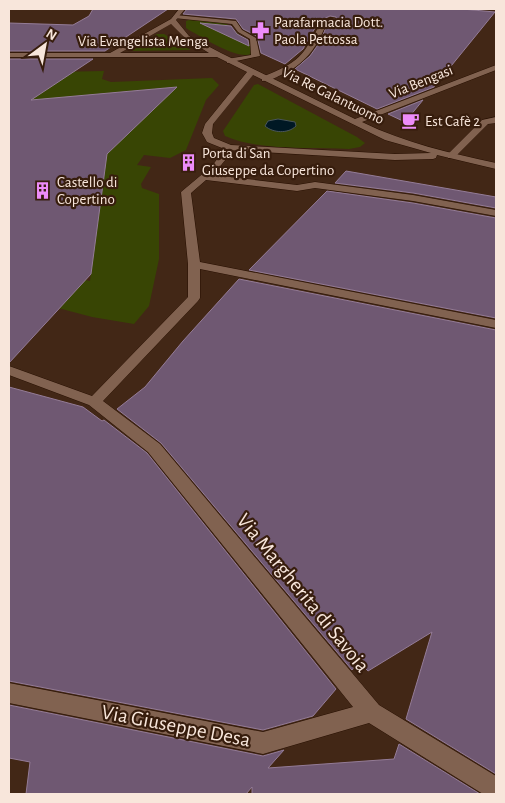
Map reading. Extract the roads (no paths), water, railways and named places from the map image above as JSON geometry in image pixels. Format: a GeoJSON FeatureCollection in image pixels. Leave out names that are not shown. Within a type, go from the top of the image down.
{"type":"FeatureCollection","features":[{"type":"Feature","properties":{"kind":"street"},"geometry":{"type":"LineString","coordinates":[[112,55],[175,18],[182,9]]}},
{"type":"Feature","properties":{"kind":"street"},"geometry":{"type":"LineString","coordinates":[[175,18],[234,22],[240,31],[253,38],[256,56],[230,61]]}},
{"type":"Feature","properties":{"kind":"street","name":"Via Re Galantuomo"},"geometry":{"type":"LineString","coordinates":[[175,18],[176,26],[187,37],[218,55],[356,122],[402,142],[496,166]]}},
{"type":"Feature","properties":{"kind":"street"},"geometry":{"type":"LineString","coordinates":[[265,79],[299,63],[318,37],[323,23],[333,18]]}},
{"type":"Feature","properties":{"kind":"street","name":"Via Evangelista Menga"},"geometry":{"type":"LineString","coordinates":[[9,55],[218,55]]}},
{"type":"Feature","properties":{"kind":"street","name":"Via Bengasi"},"geometry":{"type":"LineString","coordinates":[[356,122],[496,67]]}},
{"type":"Feature","properties":{"kind":"street"},"geometry":{"type":"LineString","coordinates":[[251,72],[209,124],[207,133],[210,140],[230,148],[395,158],[451,156],[485,122],[496,120]]}},
{"type":"Feature","properties":{"kind":"street"},"geometry":{"type":"LineString","coordinates":[[395,158],[402,142]]}},
{"type":"Feature","properties":{"kind":"street"},"geometry":{"type":"LineString","coordinates":[[94,402],[194,298],[194,264],[186,192],[215,168],[230,148]]}},
{"type":"Feature","properties":{"kind":"street"},"geometry":{"type":"LineString","coordinates":[[204,178],[297,188],[309,185],[413,198],[496,213]]}},
{"type":"Feature","properties":{"kind":"street"},"geometry":{"type":"LineString","coordinates":[[194,264],[496,324]]}},
{"type":"Feature","properties":{"kind":"street","name":"Via Margherita di Savoia"},"geometry":{"type":"LineString","coordinates":[[9,371],[94,402],[154,448],[371,712],[496,789]]}},
{"type":"Feature","properties":{"kind":"street","name":"Via Giuseppe Desa"},"geometry":{"type":"LineString","coordinates":[[9,693],[263,743],[371,712]]}},
{"type":"Feature","properties":{"kind":"water"},"geometry":{"type":"Polygon","coordinates":[[[278,119],[295,122],[296,126],[293,129],[280,132],[265,126],[268,121],[278,119]]]}},
{"type":"Feature","properties":{"kind":"place","name":"Parafarmacia Dott. Paola Pettossa"},"geometry":{"type":"Point","coordinates":[260,31]}},
{"type":"Feature","properties":{"kind":"place","name":"Est Cafè 2"},"geometry":{"type":"Point","coordinates":[411,121]}},
{"type":"Feature","properties":{"kind":"place","name":"Porta di San Giuseppe da Copertino"},"geometry":{"type":"Point","coordinates":[188,162]}},
{"type":"Feature","properties":{"kind":"place","name":"Castello di Copertino"},"geometry":{"type":"Point","coordinates":[43,191]}}]}
